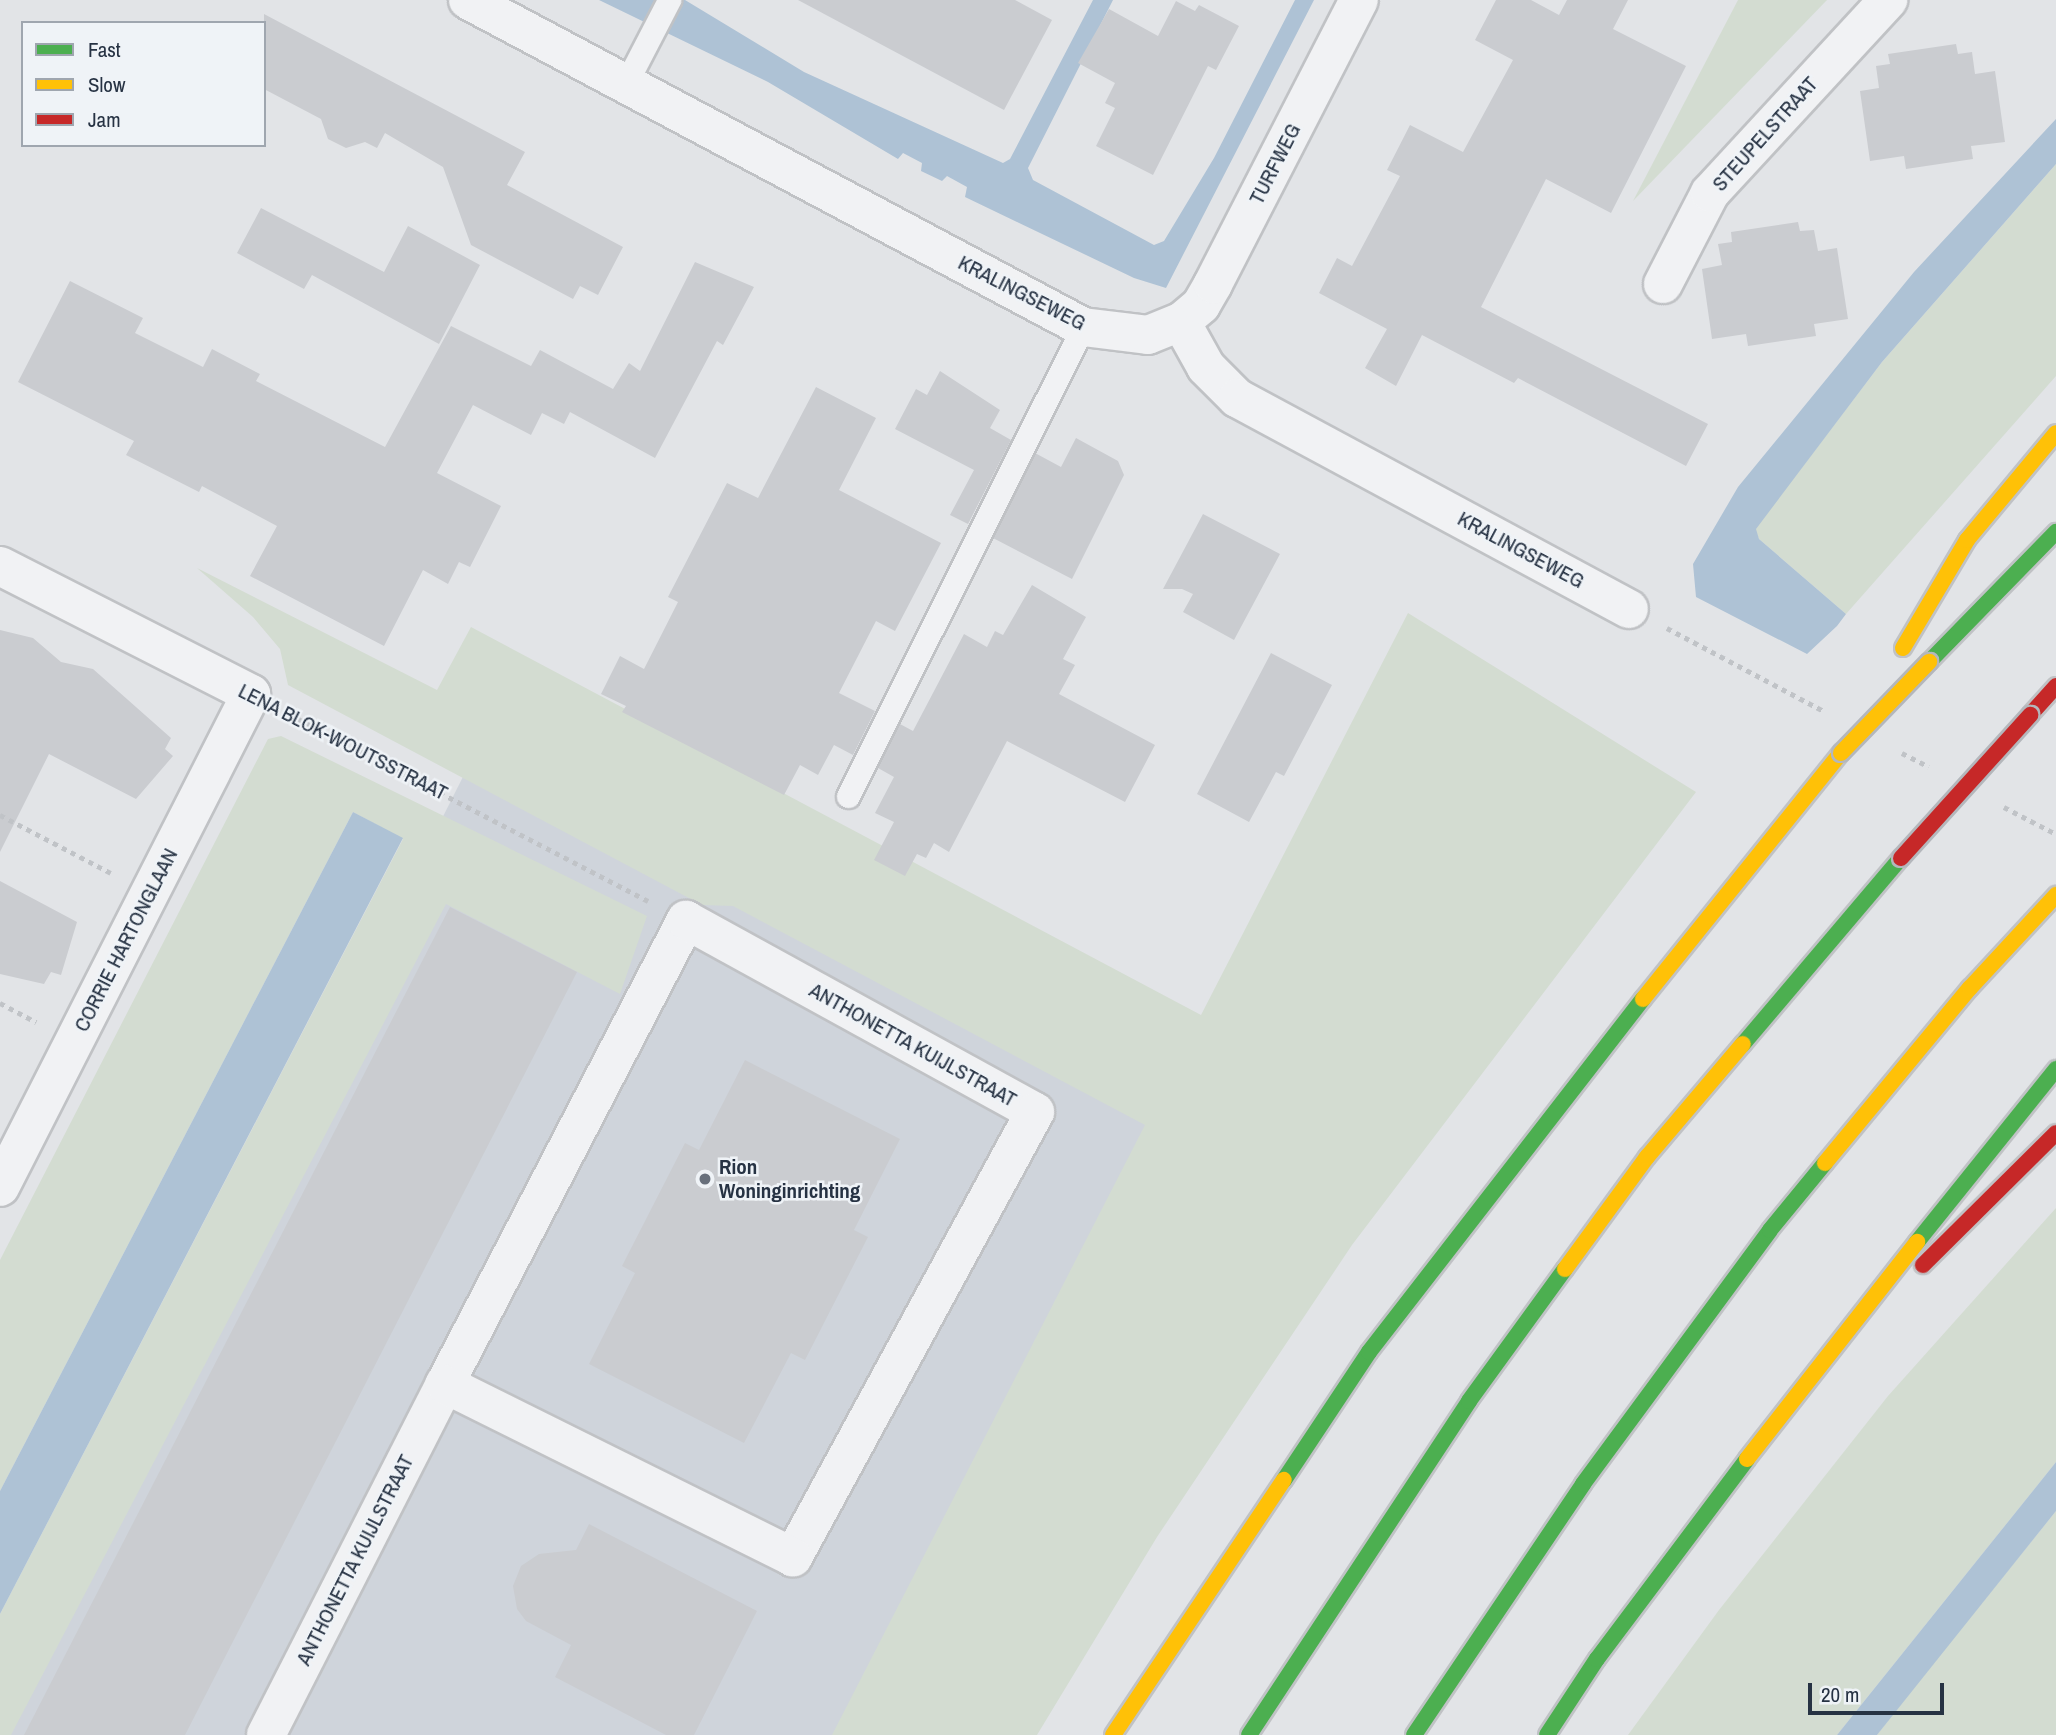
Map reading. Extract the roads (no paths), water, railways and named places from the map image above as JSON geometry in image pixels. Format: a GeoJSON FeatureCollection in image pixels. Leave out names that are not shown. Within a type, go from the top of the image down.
{"type":"FeatureCollection","features":[{"type":"Feature","properties":{"kind":"highway"},"geometry":{"type":"LineString","coordinates":[[1900,654],[1967,540],[2056,433]]}},
{"type":"Feature","properties":{"kind":"highway"},"geometry":{"type":"LineString","coordinates":[[1113,1735],[1369,1352],[1553,1110],[1841,753],[2056,532]]}},
{"type":"Feature","properties":{"kind":"highway"},"geometry":{"type":"LineString","coordinates":[[1841,753],[1883,683]]}},
{"type":"Feature","properties":{"kind":"highway"},"geometry":{"type":"LineString","coordinates":[[1249,1735],[1469,1401],[1647,1157],[1901,858],[2056,686]]}},
{"type":"Feature","properties":{"kind":"highway"},"geometry":{"type":"LineString","coordinates":[[1414,1735],[1583,1484],[1770,1230],[1970,988],[2056,895]]}},
{"type":"Feature","properties":{"kind":"highway"},"geometry":{"type":"LineString","coordinates":[[1547,1735],[1597,1659],[1804,1382],[2056,1069]]}},
{"type":"Feature","properties":{"kind":"highway"},"geometry":{"type":"LineString","coordinates":[[1804,1382],[2056,1133]]}},
{"type":"Feature","properties":{"kind":"street","name":"KRALINGSEWEG"},"geometry":{"type":"LineString","coordinates":[[468,0],[1083,327],[1148,335],[1181,322],[1206,366],[1237,398],[1629,609]]}},
{"type":"Feature","properties":{"kind":"street","name":"TURFWEG"},"geometry":{"type":"LineString","coordinates":[[1181,322],[1201,305],[1213,284],[1359,0]]}},
{"type":"Feature","properties":{"kind":"street","name":"STEUPELSTRAAT"},"geometry":{"type":"LineString","coordinates":[[1662,284],[1710,192],[1888,0]]}},
{"type":"Feature","properties":{"kind":"street","name":"LENA BLOK-WOUTSSTRAAT"},"geometry":{"type":"LineString","coordinates":[[0,566],[251,694]]}},
{"type":"Feature","properties":{"kind":"street","name":"CORRIE HARTONGLAAN"},"geometry":{"type":"LineString","coordinates":[[0,1187],[251,694]]}},
{"type":"Feature","properties":{"kind":"street","name":"ANTHONETTA KUIJLSTRAAT"},"geometry":{"type":"LineString","coordinates":[[266,1735],[445,1384],[686,920],[1035,1112],[793,1557],[445,1384]]}},
{"type":"Feature","properties":{"kind":"lane"},"geometry":{"type":"LineString","coordinates":[[625,85],[669,0]]}},
{"type":"Feature","properties":{"kind":"lane"},"geometry":{"type":"LineString","coordinates":[[848,796],[1083,327]]}},
{"type":"Feature","properties":{"kind":"water"},"geometry":{"type":"Polygon","coordinates":[[[599,0],[685,0],[804,72],[1003,163],[1010,159],[1093,0],[1113,0],[1028,168],[1033,180],[1154,245],[1164,241],[1214,158],[1295,0],[1314,0],[1166,288],[1134,278],[965,197],[967,187],[947,176],[942,181],[921,171],[922,163],[903,153],[898,159],[768,82],[599,0]]]}},
{"type":"Feature","properties":{"kind":"water"},"geometry":{"type":"Polygon","coordinates":[[[2056,119],[2056,164],[1882,362],[1756,529],[1759,539],[1846,614],[1837,626],[1807,654],[1696,597],[1693,564],[1738,487],[1914,272],[2056,119]]]}},
{"type":"Feature","properties":{"kind":"water"},"geometry":{"type":"Polygon","coordinates":[[[353,812],[403,838],[0,1614],[0,1491],[353,812]]]}},
{"type":"Feature","properties":{"kind":"water"},"geometry":{"type":"Polygon","coordinates":[[[2056,1462],[2056,1511],[1877,1735],[1837,1735],[2056,1462]]]}},
{"type":"Feature","properties":{"kind":"place","name":"Rion Woninginrichting"},"geometry":{"type":"Point","coordinates":[705,1179]}}]}
